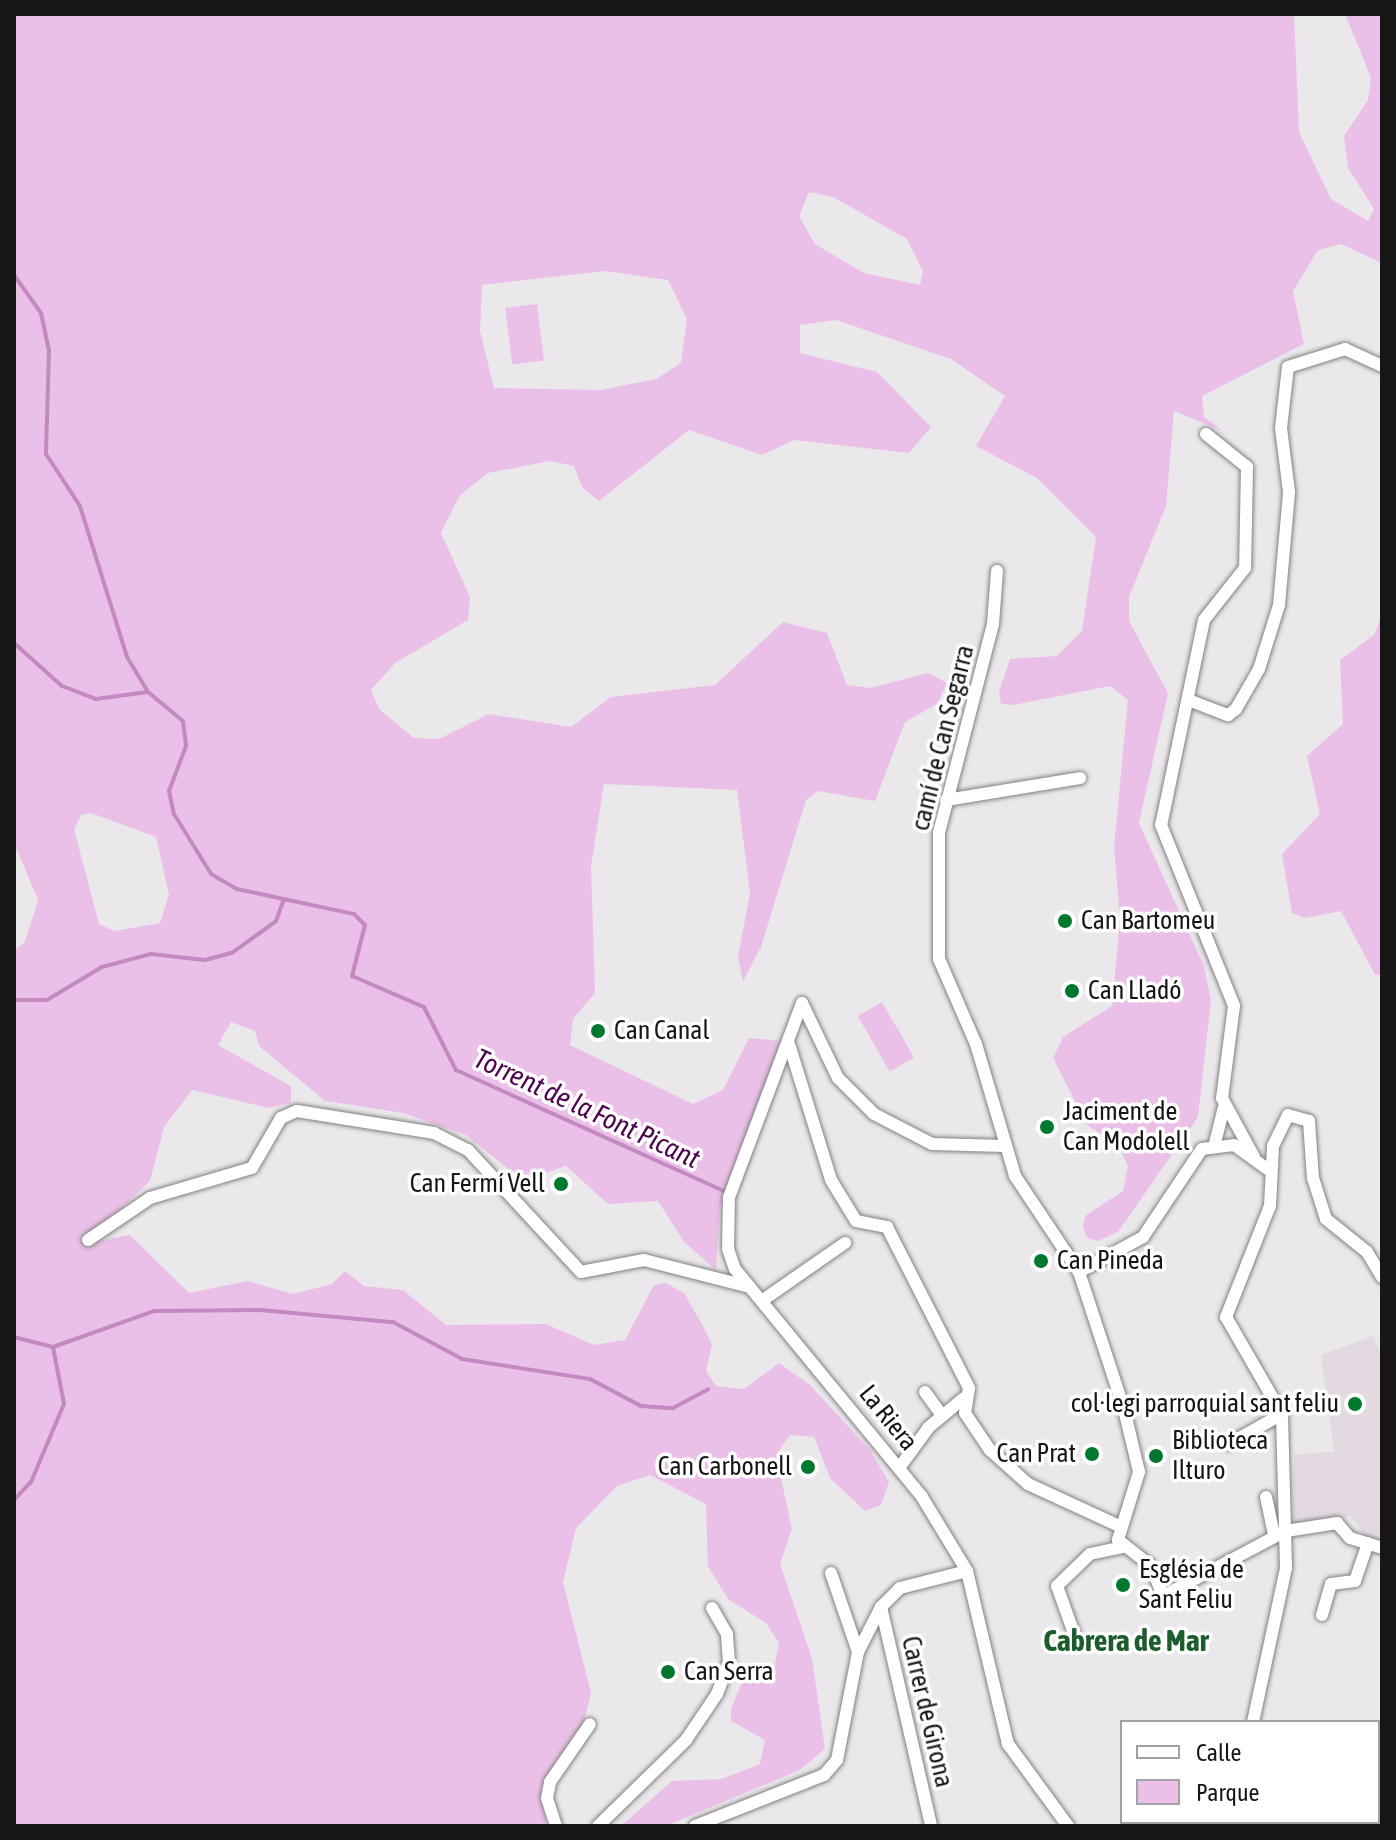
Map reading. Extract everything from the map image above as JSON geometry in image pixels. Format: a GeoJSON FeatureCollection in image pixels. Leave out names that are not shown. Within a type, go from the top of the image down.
{"type":"FeatureCollection","features":[{"type":"Feature","properties":{"kind":"street"},"geometry":{"type":"LineString","coordinates":[[1191,701],[1228,715],[1236,709],[1259,669],[1279,605],[1289,492],[1281,428],[1288,367],[1345,349],[1382,366]]}},
{"type":"Feature","properties":{"kind":"street"},"geometry":{"type":"LineString","coordinates":[[1079,1272],[1143,1237],[1192,1161],[1215,1143],[1224,1107],[1234,1006],[1161,825],[1191,701],[1204,620],[1240,578],[1247,547],[1247,467],[1206,434]]}},
{"type":"Feature","properties":{"kind":"street","name":"camí de Can Segarra"},"geometry":{"type":"LineString","coordinates":[[997,571],[993,624],[946,800],[939,959],[976,1044],[1004,1146],[1079,1272],[1137,1456],[1139,1472],[1117,1525]]}},
{"type":"Feature","properties":{"kind":"street"},"geometry":{"type":"LineString","coordinates":[[946,800],[1080,778]]}},
{"type":"Feature","properties":{"kind":"street","name":"La Riera"},"geometry":{"type":"LineString","coordinates":[[1004,1146],[932,1144],[874,1114],[838,1078],[802,1003],[729,1197],[728,1249],[750,1287],[899,1468],[967,1571],[1008,1744],[1068,1826]]}},
{"type":"Feature","properties":{"kind":"street"},"geometry":{"type":"LineString","coordinates":[[789,1044],[831,1180],[856,1221],[887,1227],[969,1388],[964,1398],[942,1415],[899,1468]]}},
{"type":"Feature","properties":{"kind":"street"},"geometry":{"type":"LineString","coordinates":[[1224,1107],[1254,1157],[1270,1171]]}},
{"type":"Feature","properties":{"kind":"street"},"geometry":{"type":"LineString","coordinates":[[88,1240],[150,1198],[252,1168],[281,1118],[297,1111],[434,1133],[468,1150],[581,1272],[644,1260],[750,1287]]}},
{"type":"Feature","properties":{"kind":"street"},"geometry":{"type":"LineString","coordinates":[[1280,1534],[1286,1511],[1282,1414],[1226,1317],[1270,1206],[1270,1171],[1280,1124],[1299,1113],[1309,1121],[1313,1178],[1326,1219],[1367,1252],[1382,1277]]}},
{"type":"Feature","properties":{"kind":"street"},"geometry":{"type":"LineString","coordinates":[[1215,1143],[1254,1157]]}},
{"type":"Feature","properties":{"kind":"street"},"geometry":{"type":"LineString","coordinates":[[763,1300],[845,1243]]}},
{"type":"Feature","properties":{"kind":"street"},"geometry":{"type":"LineString","coordinates":[[925,1392],[942,1415]]}},
{"type":"Feature","properties":{"kind":"street"},"geometry":{"type":"LineString","coordinates":[[964,1398],[965,1413],[1007,1468],[1117,1525],[1122,1547],[1151,1566],[1163,1596],[1280,1534],[1337,1523],[1368,1543],[1382,1548]]}},
{"type":"Feature","properties":{"kind":"street"},"geometry":{"type":"LineString","coordinates":[[1229,1444],[1282,1414]]}},
{"type":"Feature","properties":{"kind":"street"},"geometry":{"type":"LineString","coordinates":[[1253,1720],[1286,1568],[1280,1534],[1266,1497]]}},
{"type":"Feature","properties":{"kind":"street"},"geometry":{"type":"LineString","coordinates":[[1322,1615],[1331,1584],[1355,1581],[1368,1543]]}},
{"type":"Feature","properties":{"kind":"street"},"geometry":{"type":"LineString","coordinates":[[1076,1639],[1057,1586],[1090,1554],[1122,1547]]}},
{"type":"Feature","properties":{"kind":"street"},"geometry":{"type":"LineString","coordinates":[[695,1826],[824,1775],[837,1760],[858,1652],[881,1607],[900,1588],[967,1571]]}},
{"type":"Feature","properties":{"kind":"street"},"geometry":{"type":"LineString","coordinates":[[831,1573],[858,1652]]}},
{"type":"Feature","properties":{"kind":"street","name":"Carrer de Girona"},"geometry":{"type":"LineString","coordinates":[[881,1607],[931,1826]]}},
{"type":"Feature","properties":{"kind":"street"},"geometry":{"type":"LineString","coordinates":[[598,1826],[686,1740],[717,1694],[729,1663],[727,1634],[712,1608]]}},
{"type":"Feature","properties":{"kind":"street"},"geometry":{"type":"LineString","coordinates":[[556,1826],[547,1798],[550,1782],[590,1724]]}},
{"type":"Feature","properties":{"kind":"shaded area","name":"col·legi parroquial sant feliu"},"geometry":{"type":"Polygon","coordinates":[[[1373,1336],[1382,1356],[1382,1541],[1365,1536],[1351,1516],[1293,1525],[1294,1454],[1334,1452],[1321,1355],[1373,1336]]]}},
{"type":"Feature","properties":{"kind":"green space"},"geometry":{"type":"Polygon","coordinates":[[[14,14],[1294,14],[1299,132],[1331,199],[1368,221],[1374,209],[1348,168],[1344,136],[1368,100],[1371,78],[1345,14],[1382,14],[1382,263],[1341,244],[1318,250],[1293,291],[1304,344],[1202,396],[1204,417],[1223,431],[1174,411],[1166,506],[1129,597],[1129,621],[1168,693],[1139,823],[1204,966],[1211,1000],[1198,1117],[1118,1232],[1098,1241],[1087,1238],[1083,1227],[1085,1216],[1123,1191],[1128,1166],[1118,1145],[1087,1125],[1053,1058],[1063,1037],[1112,1006],[1120,918],[1114,847],[1128,700],[1110,686],[1013,705],[1001,704],[999,692],[1010,659],[1057,656],[1082,631],[1096,537],[1037,478],[976,446],[1005,396],[951,359],[836,320],[800,325],[800,353],[877,372],[931,427],[909,453],[794,440],[762,455],[689,430],[599,501],[582,487],[574,466],[550,461],[488,473],[460,495],[441,533],[470,597],[468,620],[395,663],[371,690],[379,709],[414,738],[439,739],[489,714],[571,727],[611,697],[715,685],[783,622],[827,633],[847,685],[870,688],[928,673],[947,683],[937,704],[905,722],[875,801],[818,791],[806,800],[761,947],[743,981],[738,957],[750,893],[737,790],[604,784],[591,866],[595,993],[573,1019],[570,1045],[693,1104],[723,1090],[749,1038],[783,1041],[720,1206],[716,1270],[684,1242],[658,1201],[608,1204],[566,1166],[523,1181],[466,1135],[403,1113],[325,1101],[259,1046],[255,1031],[231,1022],[218,1045],[291,1086],[291,1103],[269,1108],[192,1090],[164,1127],[150,1181],[86,1243],[130,1235],[189,1293],[247,1281],[293,1294],[332,1284],[345,1271],[364,1286],[403,1290],[446,1325],[546,1324],[594,1345],[625,1340],[654,1285],[666,1283],[684,1293],[705,1330],[712,1345],[706,1371],[716,1386],[744,1389],[779,1363],[810,1385],[870,1450],[889,1482],[881,1505],[865,1511],[830,1478],[814,1437],[790,1435],[776,1455],[792,1529],[780,1564],[812,1658],[825,1749],[800,1770],[666,1826],[621,1826],[672,1781],[721,1779],[760,1764],[765,1740],[731,1721],[731,1709],[742,1682],[772,1678],[779,1643],[766,1623],[728,1599],[708,1566],[706,1504],[650,1475],[617,1486],[576,1528],[563,1582],[591,1693],[583,1726],[541,1787],[546,1826],[14,1826],[14,951],[25,942],[38,900],[14,843],[14,14]],[[809,192],[799,216],[815,244],[864,273],[920,285],[923,271],[907,239],[833,197],[809,192]],[[605,271],[482,285],[480,331],[494,388],[601,390],[656,379],[681,363],[687,319],[668,280],[605,271]],[[91,813],[81,815],[74,829],[99,924],[114,931],[160,923],[169,895],[156,837],[91,813]]]}},
{"type":"Feature","properties":{"kind":"green space"},"geometry":{"type":"Polygon","coordinates":[[[537,304],[544,361],[512,364],[505,308],[537,304]]]}},
{"type":"Feature","properties":{"kind":"green space"},"geometry":{"type":"Polygon","coordinates":[[[1382,615],[1382,974],[1375,975],[1341,911],[1305,918],[1292,913],[1282,854],[1320,814],[1307,756],[1343,724],[1340,660],[1374,635],[1382,615]]]}},
{"type":"Feature","properties":{"kind":"green space"},"geometry":{"type":"Polygon","coordinates":[[[882,1002],[914,1057],[890,1071],[858,1016],[882,1002]]]}},
{"type":"Feature","properties":{"kind":"waterway","name":"Torrent de la Font Picant"},"geometry":{"type":"LineString","coordinates":[[14,275],[41,313],[49,351],[46,454],[80,506],[127,657],[148,692],[183,721],[186,746],[169,791],[174,814],[211,874],[237,889],[354,914],[365,925],[352,976],[424,1007],[456,1070],[724,1191]]}},
{"type":"Feature","properties":{"kind":"waterway"},"geometry":{"type":"LineString","coordinates":[[14,643],[62,686],[96,699],[148,692]]}},
{"type":"Feature","properties":{"kind":"waterway"},"geometry":{"type":"LineString","coordinates":[[14,1000],[47,1000],[102,967],[151,954],[205,960],[232,953],[276,921],[284,899]]}},
{"type":"Feature","properties":{"kind":"waterway"},"geometry":{"type":"LineString","coordinates":[[14,1337],[53,1347],[154,1311],[260,1310],[393,1322],[462,1359],[590,1379],[641,1406],[673,1408],[708,1389]]}},
{"type":"Feature","properties":{"kind":"waterway"},"geometry":{"type":"LineString","coordinates":[[14,1500],[31,1482],[64,1404],[53,1347]]}},
{"type":"Feature","properties":{"kind":"place","name":"Can Bartomeu"},"geometry":{"type":"Point","coordinates":[1065,921]}},
{"type":"Feature","properties":{"kind":"place","name":"Can Lladó"},"geometry":{"type":"Point","coordinates":[1072,991]}},
{"type":"Feature","properties":{"kind":"place","name":"Can Canal"},"geometry":{"type":"Point","coordinates":[598,1031]}},
{"type":"Feature","properties":{"kind":"place","name":"Jaciment de Can Modolell"},"geometry":{"type":"Point","coordinates":[1047,1127]}},
{"type":"Feature","properties":{"kind":"place","name":"Can Fermí Vell"},"geometry":{"type":"Point","coordinates":[561,1184]}},
{"type":"Feature","properties":{"kind":"place","name":"Can Pineda"},"geometry":{"type":"Point","coordinates":[1041,1261]}},
{"type":"Feature","properties":{"kind":"place","name":"col·legi parroquial sant feliu"},"geometry":{"type":"Point","coordinates":[1355,1404]}},
{"type":"Feature","properties":{"kind":"place","name":"Can Prat"},"geometry":{"type":"Point","coordinates":[1092,1454]}},
{"type":"Feature","properties":{"kind":"place","name":"Biblioteca Ilturo"},"geometry":{"type":"Point","coordinates":[1156,1456]}},
{"type":"Feature","properties":{"kind":"place","name":"Can Carbonell"},"geometry":{"type":"Point","coordinates":[808,1467]}},
{"type":"Feature","properties":{"kind":"place","name":"Església de Sant Feliu"},"geometry":{"type":"Point","coordinates":[1123,1585]}},
{"type":"Feature","properties":{"kind":"place","name":"Can Serra"},"geometry":{"type":"Point","coordinates":[668,1672]}},
{"type":"Feature","properties":{"kind":"district","name":"Cabrera de Mar"},"geometry":{"type":"Point","coordinates":[1126,1640]}}]}
